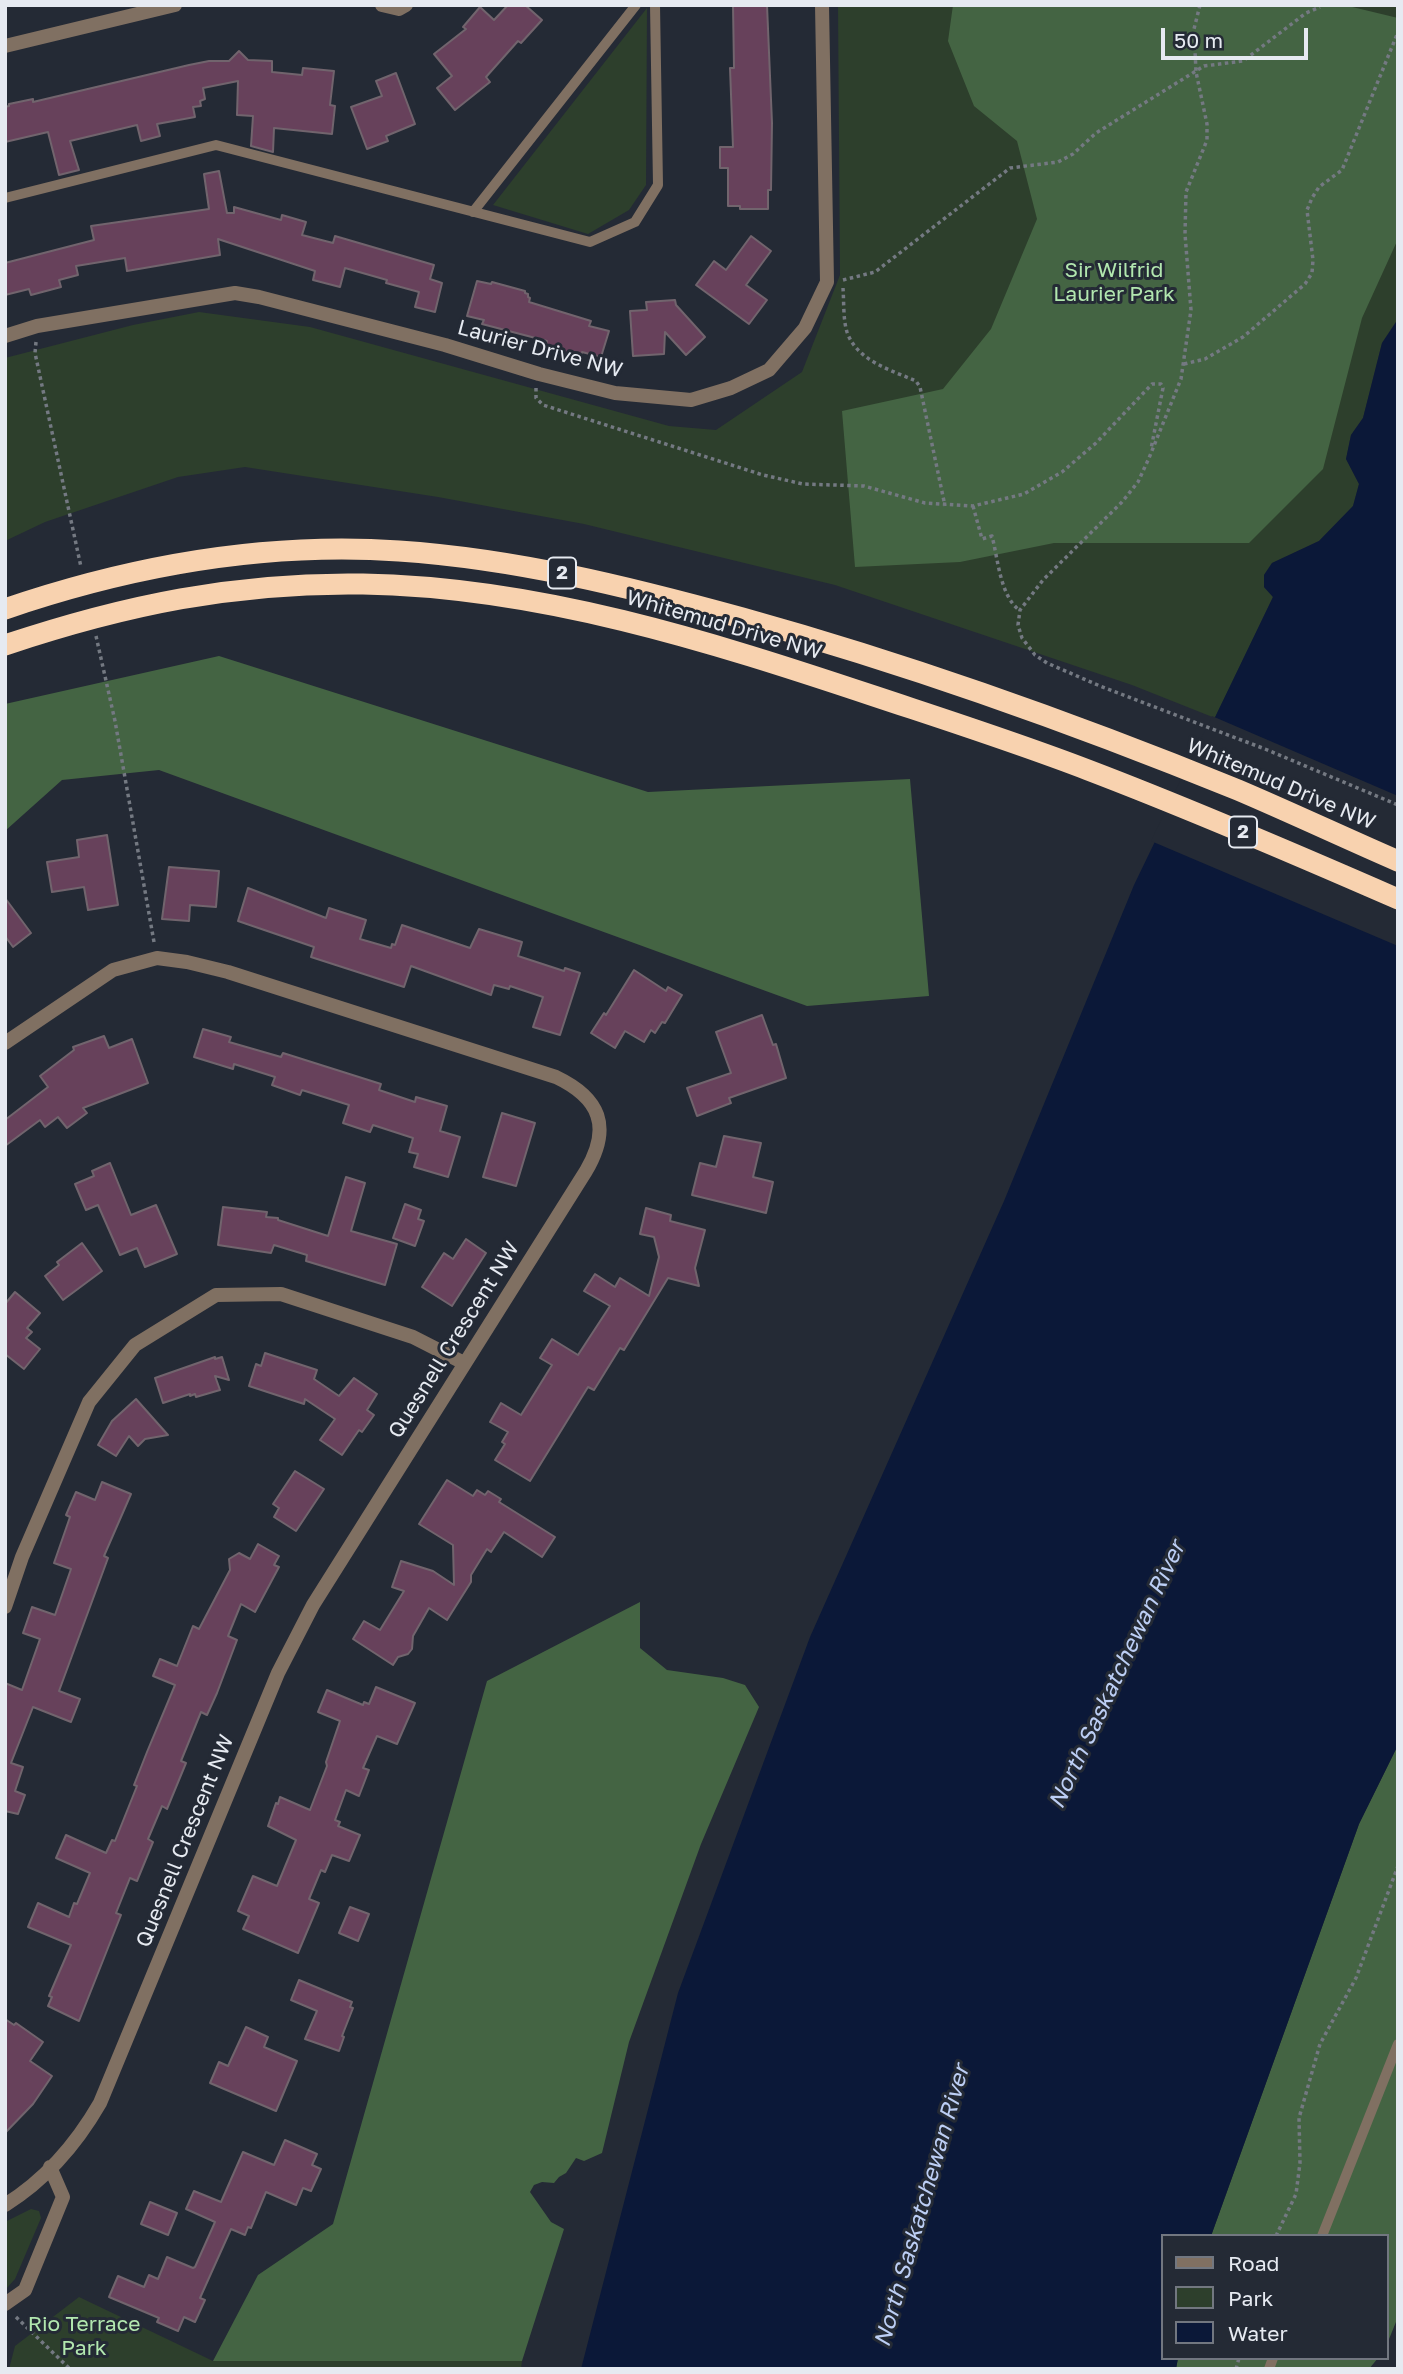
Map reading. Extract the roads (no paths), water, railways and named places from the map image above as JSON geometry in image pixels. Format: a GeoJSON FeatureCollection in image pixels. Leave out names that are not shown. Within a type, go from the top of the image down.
{"type":"FeatureCollection","features":[{"type":"Feature","properties":{"kind":"highway","name":"Whitemud Drive NW"},"geometry":{"type":"LineString","coordinates":[[5,609],[113,576],[237,556],[340,550],[398,551],[569,574],[787,631],[914,671],[1103,737],[1240,791],[1398,861]]}},
{"type":"Feature","properties":{"kind":"highway","name":"Whitemud Drive NW"},"geometry":{"type":"LineString","coordinates":[[5,645],[130,608],[188,596],[245,589],[362,584],[525,599],[709,643],[1086,769],[1260,838],[1398,900]]}},
{"type":"Feature","properties":{"kind":"street"},"geometry":{"type":"LineString","coordinates":[[5,46],[109,12],[175,5]]}},
{"type":"Feature","properties":{"kind":"street"},"geometry":{"type":"LineString","coordinates":[[382,5],[400,9],[406,5]]}},
{"type":"Feature","properties":{"kind":"street","name":"Laurier Drive NW"},"geometry":{"type":"LineString","coordinates":[[5,335],[37,326],[235,293],[445,345],[539,374],[615,393],[691,400],[730,388],[769,370],[805,328],[834,282],[822,5]]}},
{"type":"Feature","properties":{"kind":"street","name":"Quesnell Crescent NW"},"geometry":{"type":"LineString","coordinates":[[5,1043],[113,970],[157,958],[187,961],[545,1073],[574,1087],[592,1101],[597,1111],[599,1136],[592,1160],[313,1605],[278,1673],[100,2103],[70,2148],[29,2188],[5,2205]]}},
{"type":"Feature","properties":{"kind":"street"},"geometry":{"type":"LineString","coordinates":[[5,1607],[22,1557],[89,1402],[135,1345],[216,1295],[281,1294],[413,1337],[464,1363]]}},
{"type":"Feature","properties":{"kind":"street"},"geometry":{"type":"LineString","coordinates":[[10,2310],[25,2290],[63,2197],[50,2167]]}},
{"type":"Feature","properties":{"kind":"lane"},"geometry":{"type":"LineString","coordinates":[[472,212],[636,5]]}},
{"type":"Feature","properties":{"kind":"lane"},"geometry":{"type":"LineString","coordinates":[[5,198],[216,145],[590,242],[635,222],[658,185],[655,5]]}},
{"type":"Feature","properties":{"kind":"lane"},"geometry":{"type":"LineString","coordinates":[[1323,2234],[1398,2044]]}},
{"type":"Feature","properties":{"kind":"water","name":"North Saskatchewan River"},"geometry":{"type":"Polygon","coordinates":[[[1398,319],[1398,1745],[1359,1824],[1212,2234],[1162,2234],[1162,2360],[1178,2360],[1176,2369],[581,2369],[678,1993],[810,1637],[1004,1201],[1134,885],[1273,597],[1264,587],[1264,575],[1272,563],[1319,541],[1353,506],[1359,484],[1346,459],[1351,435],[1363,418],[1382,343],[1398,319]]]}},
{"type":"Feature","properties":{"kind":"park label","name":"Sir Wilfrid Laurier Park"},"geometry":{"type":"Point","coordinates":[1114,282]}},
{"type":"Feature","properties":{"kind":"park label","name":"Rio Terrace Park"},"geometry":{"type":"Point","coordinates":[84,2336]}}]}
